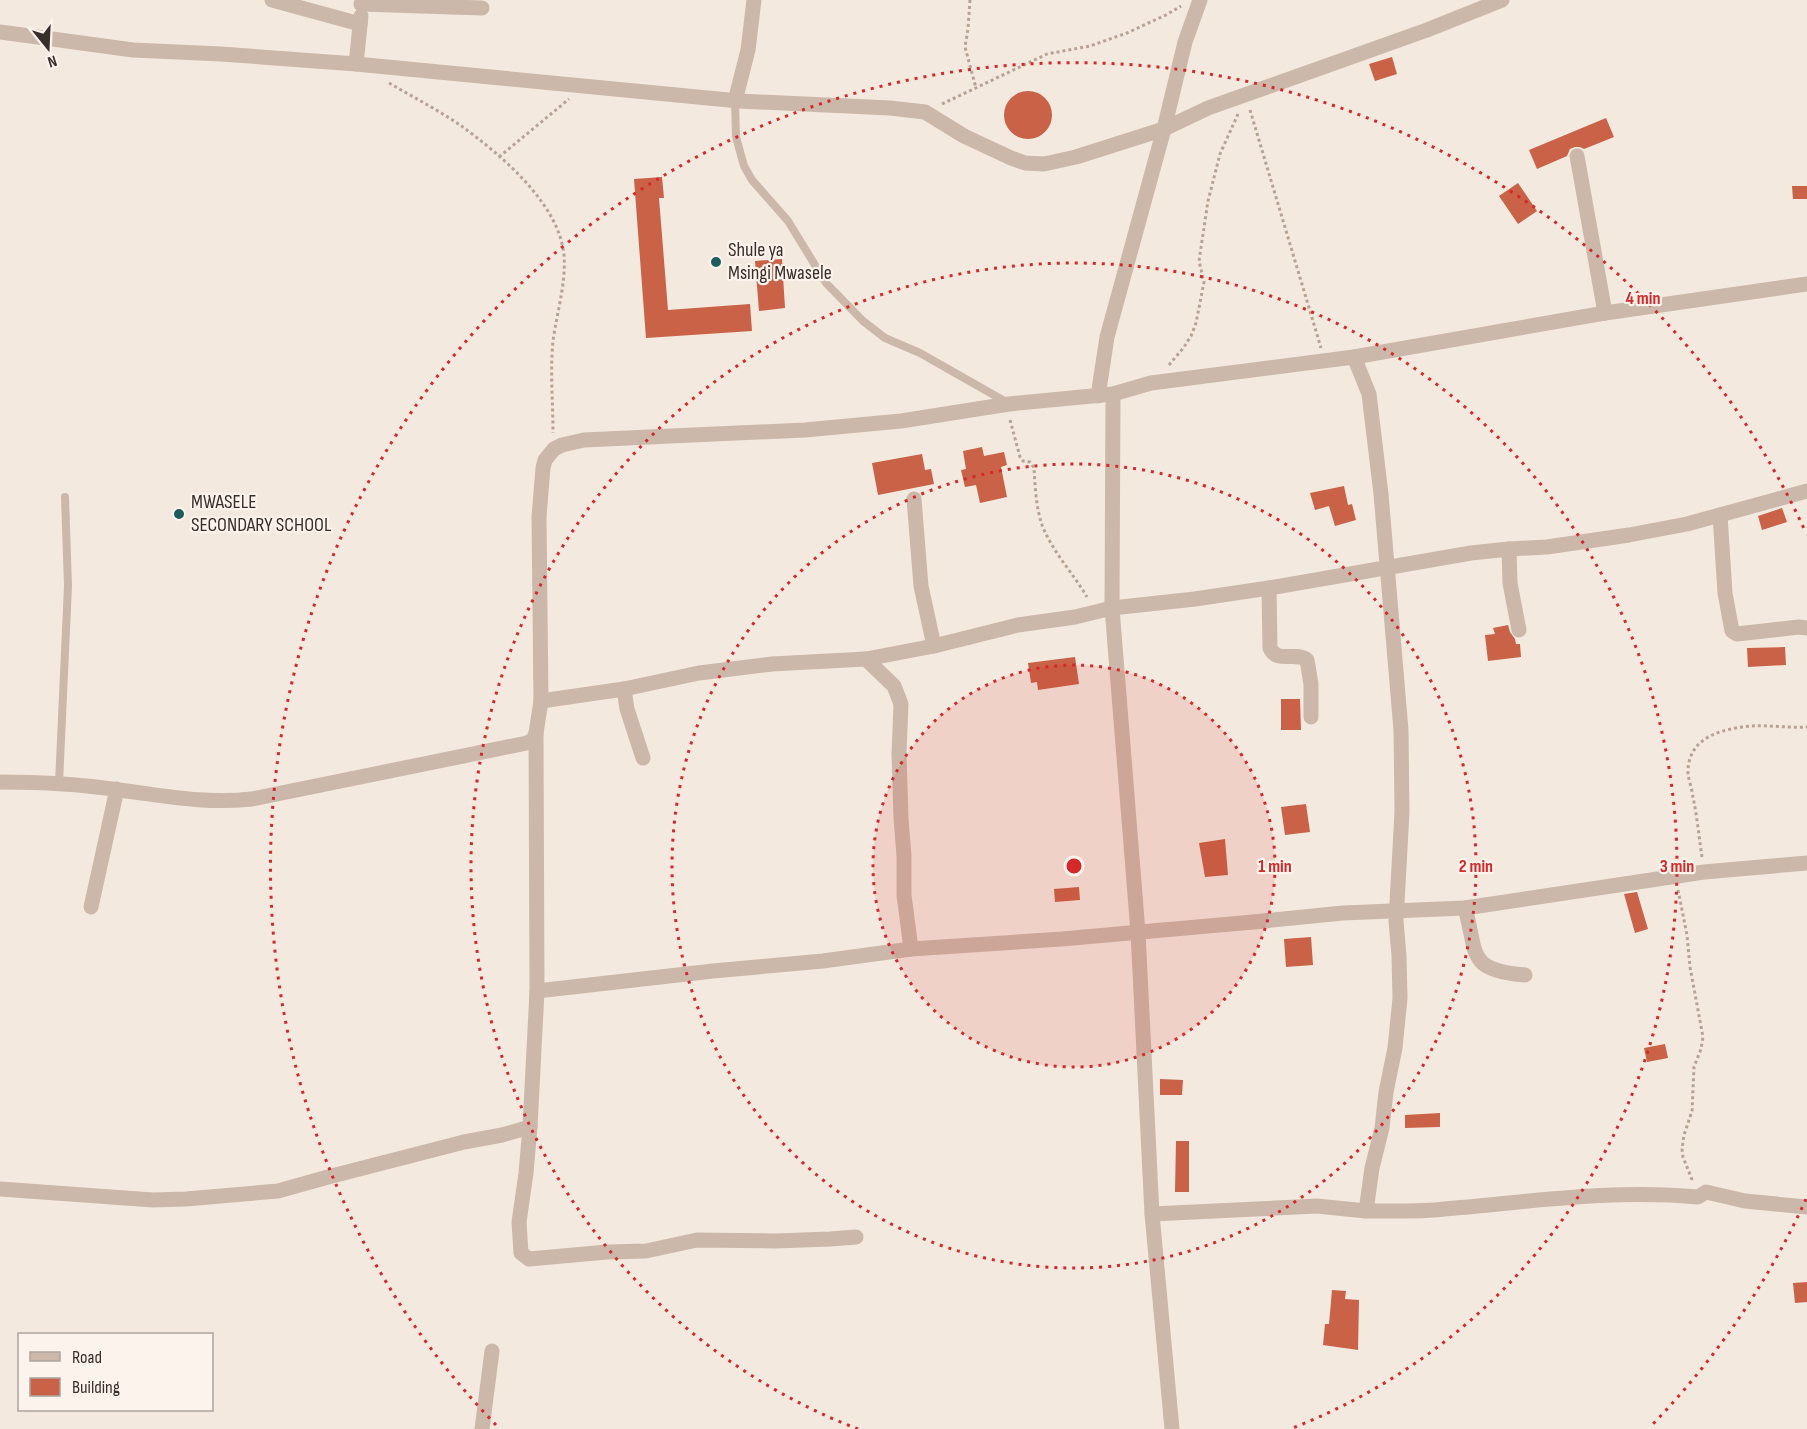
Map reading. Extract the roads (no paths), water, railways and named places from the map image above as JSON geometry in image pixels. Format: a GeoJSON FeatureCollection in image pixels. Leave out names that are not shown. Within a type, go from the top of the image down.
{"type":"FeatureCollection","features":[{"type":"Feature","properties":{"kind":"street"},"geometry":{"type":"LineString","coordinates":[[272,0],[360,24]]}},
{"type":"Feature","properties":{"kind":"street"},"geometry":{"type":"LineString","coordinates":[[735,101],[748,50],[754,0]]}},
{"type":"Feature","properties":{"kind":"street"},"geometry":{"type":"LineString","coordinates":[[1172,1429],[1152,1214],[1138,932],[1112,608],[1106,395],[1107,337],[1164,129],[1185,42],[1200,0]]}},
{"type":"Feature","properties":{"kind":"street"},"geometry":{"type":"LineString","coordinates":[[0,32],[133,50],[356,64],[735,101],[890,108],[925,112],[964,136],[1011,158],[1025,163],[1044,164],[1076,157],[1164,129],[1208,108],[1427,30],[1502,0]]}},
{"type":"Feature","properties":{"kind":"street"},"geometry":{"type":"LineString","coordinates":[[356,64],[362,2],[482,8]]}},
{"type":"Feature","properties":{"kind":"street"},"geometry":{"type":"LineString","coordinates":[[1577,156],[1605,314]]}},
{"type":"Feature","properties":{"kind":"street"},"geometry":{"type":"LineString","coordinates":[[856,1237],[819,1240],[697,1240],[646,1251],[529,1259],[521,1253],[519,1222],[530,1127],[537,991],[536,732],[541,701],[539,517],[543,468],[545,460],[554,449],[584,440],[805,430],[890,422],[1007,404],[1106,395],[1151,383],[1354,357],[1605,314],[1807,284]]}},
{"type":"Feature","properties":{"kind":"street"},"geometry":{"type":"LineString","coordinates":[[1354,357],[1369,394],[1389,568],[1389,602],[1401,730],[1402,812],[1396,911],[1400,998],[1395,1048],[1366,1211]]}},
{"type":"Feature","properties":{"kind":"street"},"geometry":{"type":"LineString","coordinates":[[541,701],[624,689],[699,673],[772,664],[866,659],[934,646],[1018,625],[1075,617],[1112,608],[1196,599],[1509,549],[1547,547],[1629,535],[1687,524],[1807,491]]}},
{"type":"Feature","properties":{"kind":"street"},"geometry":{"type":"LineString","coordinates":[[914,499],[921,586],[934,646]]}},
{"type":"Feature","properties":{"kind":"street"},"geometry":{"type":"LineString","coordinates":[[1720,515],[1725,593],[1732,631],[1737,634],[1807,628]]}},
{"type":"Feature","properties":{"kind":"street"},"geometry":{"type":"LineString","coordinates":[[1509,549],[1510,583],[1520,630]]}},
{"type":"Feature","properties":{"kind":"street"},"geometry":{"type":"LineString","coordinates":[[1269,588],[1271,650],[1277,656],[1302,656],[1308,660],[1311,717]]}},
{"type":"Feature","properties":{"kind":"street"},"geometry":{"type":"LineString","coordinates":[[866,659],[894,686],[901,704],[899,754],[904,895],[911,949]]}},
{"type":"Feature","properties":{"kind":"street"},"geometry":{"type":"LineString","coordinates":[[624,689],[627,709],[643,758]]}},
{"type":"Feature","properties":{"kind":"street"},"geometry":{"type":"LineString","coordinates":[[0,782],[59,783],[117,789],[192,801],[252,800],[526,743],[532,740],[536,732]]}},
{"type":"Feature","properties":{"kind":"street"},"geometry":{"type":"LineString","coordinates":[[91,907],[117,789]]}},
{"type":"Feature","properties":{"kind":"street"},"geometry":{"type":"LineString","coordinates":[[537,991],[823,961],[911,949],[1062,939],[1343,913],[1465,908],[1704,872],[1807,862]]}},
{"type":"Feature","properties":{"kind":"street"},"geometry":{"type":"LineString","coordinates":[[1465,908],[1473,947],[1479,959],[1492,969],[1508,974],[1525,975]]}},
{"type":"Feature","properties":{"kind":"street"},"geometry":{"type":"LineString","coordinates":[[0,1189],[153,1200],[278,1191],[530,1127]]}},
{"type":"Feature","properties":{"kind":"street"},"geometry":{"type":"LineString","coordinates":[[1152,1214],[1317,1206],[1366,1211],[1443,1210],[1514,1201],[1574,1197],[1643,1194],[1698,1197],[1706,1192],[1746,1201],[1807,1207]]}},
{"type":"Feature","properties":{"kind":"street"},"geometry":{"type":"LineString","coordinates":[[482,1429],[492,1351]]}},
{"type":"Feature","properties":{"kind":"lane"},"geometry":{"type":"LineString","coordinates":[[735,101],[736,137],[744,166],[752,180],[788,221],[826,283],[863,321],[885,338],[920,353],[1007,404]]}},
{"type":"Feature","properties":{"kind":"lane"},"geometry":{"type":"LineString","coordinates":[[59,783],[68,586],[65,497]]}},
{"type":"Feature","properties":{"kind":"place","name":"Shule ya Msingi Mwasele"},"geometry":{"type":"Point","coordinates":[716,262]}},
{"type":"Feature","properties":{"kind":"place","name":"MWASELE SECONDARY SCHOOL"},"geometry":{"type":"Point","coordinates":[179,514]}}]}
